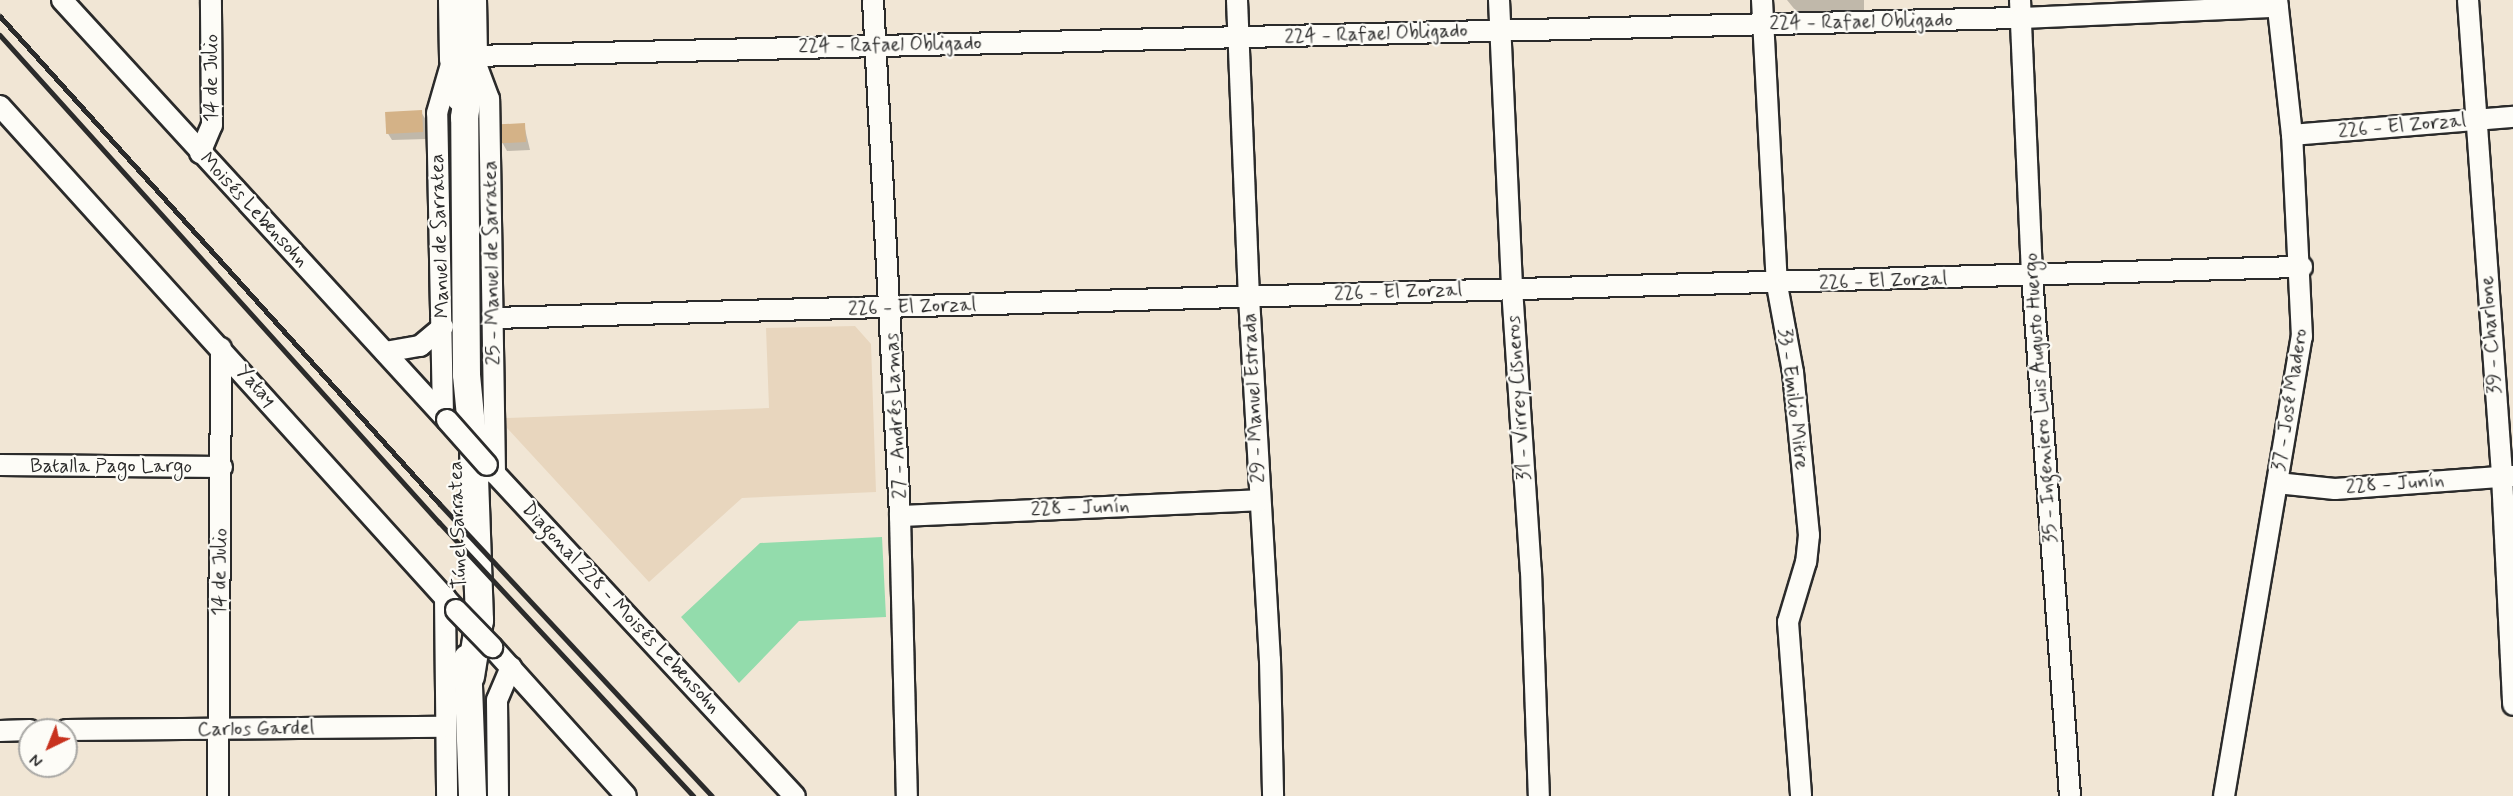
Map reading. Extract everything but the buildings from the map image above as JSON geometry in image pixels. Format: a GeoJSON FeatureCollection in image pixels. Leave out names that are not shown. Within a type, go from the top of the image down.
{"type":"FeatureCollection","features":[{"type":"Feature","properties":{"kind":"main road","name":"Manuel de Sarratea"},"geometry":{"type":"LineString","coordinates":[[452,0],[463,57],[464,117]]}},
{"type":"Feature","properties":{"kind":"main road","name":"25 - Manuel de Sarratea"},"geometry":{"type":"LineString","coordinates":[[463,57],[472,0]]}},
{"type":"Feature","properties":{"kind":"main road","name":"Túnel Sarratea"},"geometry":{"type":"LineString","coordinates":[[464,117],[466,374],[473,446],[479,620],[470,676],[472,796]]}},
{"type":"Feature","properties":{"kind":"street","name":"Moisés Lebensohn"},"geometry":{"type":"LineString","coordinates":[[62,0],[445,418]]}},
{"type":"Feature","properties":{"kind":"street","name":"14 de Julio"},"geometry":{"type":"LineString","coordinates":[[200,153],[212,125],[211,0]]}},
{"type":"Feature","properties":{"kind":"street","name":"27 - Andrés Lamas"},"geometry":{"type":"LineString","coordinates":[[873,0],[891,307],[908,796]]}},
{"type":"Feature","properties":{"kind":"street","name":"29 - Manuel Estrada"},"geometry":{"type":"LineString","coordinates":[[1237,0],[1249,297],[1270,660],[1273,796]]}},
{"type":"Feature","properties":{"kind":"street","name":"31 - Virrey Cisneros"},"geometry":{"type":"LineString","coordinates":[[1499,0],[1512,288],[1531,571],[1539,796]]}},
{"type":"Feature","properties":{"kind":"street","name":"33 - Emilio Mitre"},"geometry":{"type":"LineString","coordinates":[[1762,0],[1777,285],[1793,372],[1809,535],[1806,562],[1789,615],[1801,796]]}},
{"type":"Feature","properties":{"kind":"street","name":"39 - Charlone"},"geometry":{"type":"LineString","coordinates":[[2468,0],[2474,120],[2507,476],[2513,705]]}},
{"type":"Feature","properties":{"kind":"street","name":"224 - Rafael Obligado"},"geometry":{"type":"LineString","coordinates":[[463,57],[875,44],[1239,39],[1763,24],[2020,9],[2278,4]]}},
{"type":"Feature","properties":{"kind":"street","name":"37 - José Madero"},"geometry":{"type":"LineString","coordinates":[[2224,796],[2302,337],[2302,267],[2292,135],[2278,4]]}},
{"type":"Feature","properties":{"kind":"street","name":"35 - Ingeniero Luis Augusto Huergo"},"geometry":{"type":"LineString","coordinates":[[2020,9],[2032,275],[2070,796]]}},
{"type":"Feature","properties":{"kind":"street","name":"25 - Manuel de Sarratea"},"geometry":{"type":"LineString","coordinates":[[463,57],[489,99],[494,318],[491,469]]}},
{"type":"Feature","properties":{"kind":"street","name":"Manuel de Sarratea"},"geometry":{"type":"LineString","coordinates":[[445,418],[437,113],[463,57]]}},
{"type":"Feature","properties":{"kind":"street","name":"Yatay"},"geometry":{"type":"LineString","coordinates":[[0,106],[626,796]]}},
{"type":"Feature","properties":{"kind":"street","name":"226 - El Zorzal"},"geometry":{"type":"LineString","coordinates":[[2292,135],[2513,117]]}},
{"type":"Feature","properties":{"kind":"street","name":"226 - El Zorzal"},"geometry":{"type":"LineString","coordinates":[[494,318],[1512,288],[1777,285],[2302,267]]}},
{"type":"Feature","properties":{"kind":"street"},"geometry":{"type":"LineString","coordinates":[[385,352],[420,346],[443,327]]}},
{"type":"Feature","properties":{"kind":"street","name":"14 de Julio"},"geometry":{"type":"LineString","coordinates":[[218,796],[221,348]]}},
{"type":"Feature","properties":{"kind":"street","name":"Diagonal 228 - Moisés Lebensohn"},"geometry":{"type":"LineString","coordinates":[[445,418],[795,796]]}},
{"type":"Feature","properties":{"kind":"street","name":"Batalla Pago Largo"},"geometry":{"type":"LineString","coordinates":[[0,465],[222,466]]}},
{"type":"Feature","properties":{"kind":"street","name":"228 - Junín"},"geometry":{"type":"LineString","coordinates":[[2277,483],[2335,489],[2507,476]]}},
{"type":"Feature","properties":{"kind":"street","name":"228 - Junín"},"geometry":{"type":"LineString","coordinates":[[900,516],[1260,500]]}},
{"type":"Feature","properties":{"kind":"street"},"geometry":{"type":"LineString","coordinates":[[447,796],[445,727],[450,604]]}},
{"type":"Feature","properties":{"kind":"street"},"geometry":{"type":"LineString","coordinates":[[498,796],[497,700],[511,667]]}},
{"type":"Feature","properties":{"kind":"street","name":"Carlos Gardel"},"geometry":{"type":"LineString","coordinates":[[78,730],[445,727]]}},
{"type":"Feature","properties":{"kind":"street"},"geometry":{"type":"LineString","coordinates":[[0,730],[18,730]]}},
{"type":"Feature","properties":{"kind":"shaded area"},"geometry":{"type":"Polygon","coordinates":[[[855,326],[871,344],[876,492],[742,498],[649,582],[507,428],[506,418],[769,408],[766,328],[855,326]]]}},
{"type":"Feature","properties":{"kind":"green space"},"geometry":{"type":"Polygon","coordinates":[[[882,537],[886,617],[799,621],[739,683],[681,617],[760,543],[882,537]]]}},
{"type":"Feature","properties":{"kind":"railway"},"geometry":{"type":"LineString","coordinates":[[0,16],[439,503],[712,796]]}},
{"type":"Feature","properties":{"kind":"railway"},"geometry":{"type":"LineString","coordinates":[[0,35],[439,522],[694,796]]}}]}
